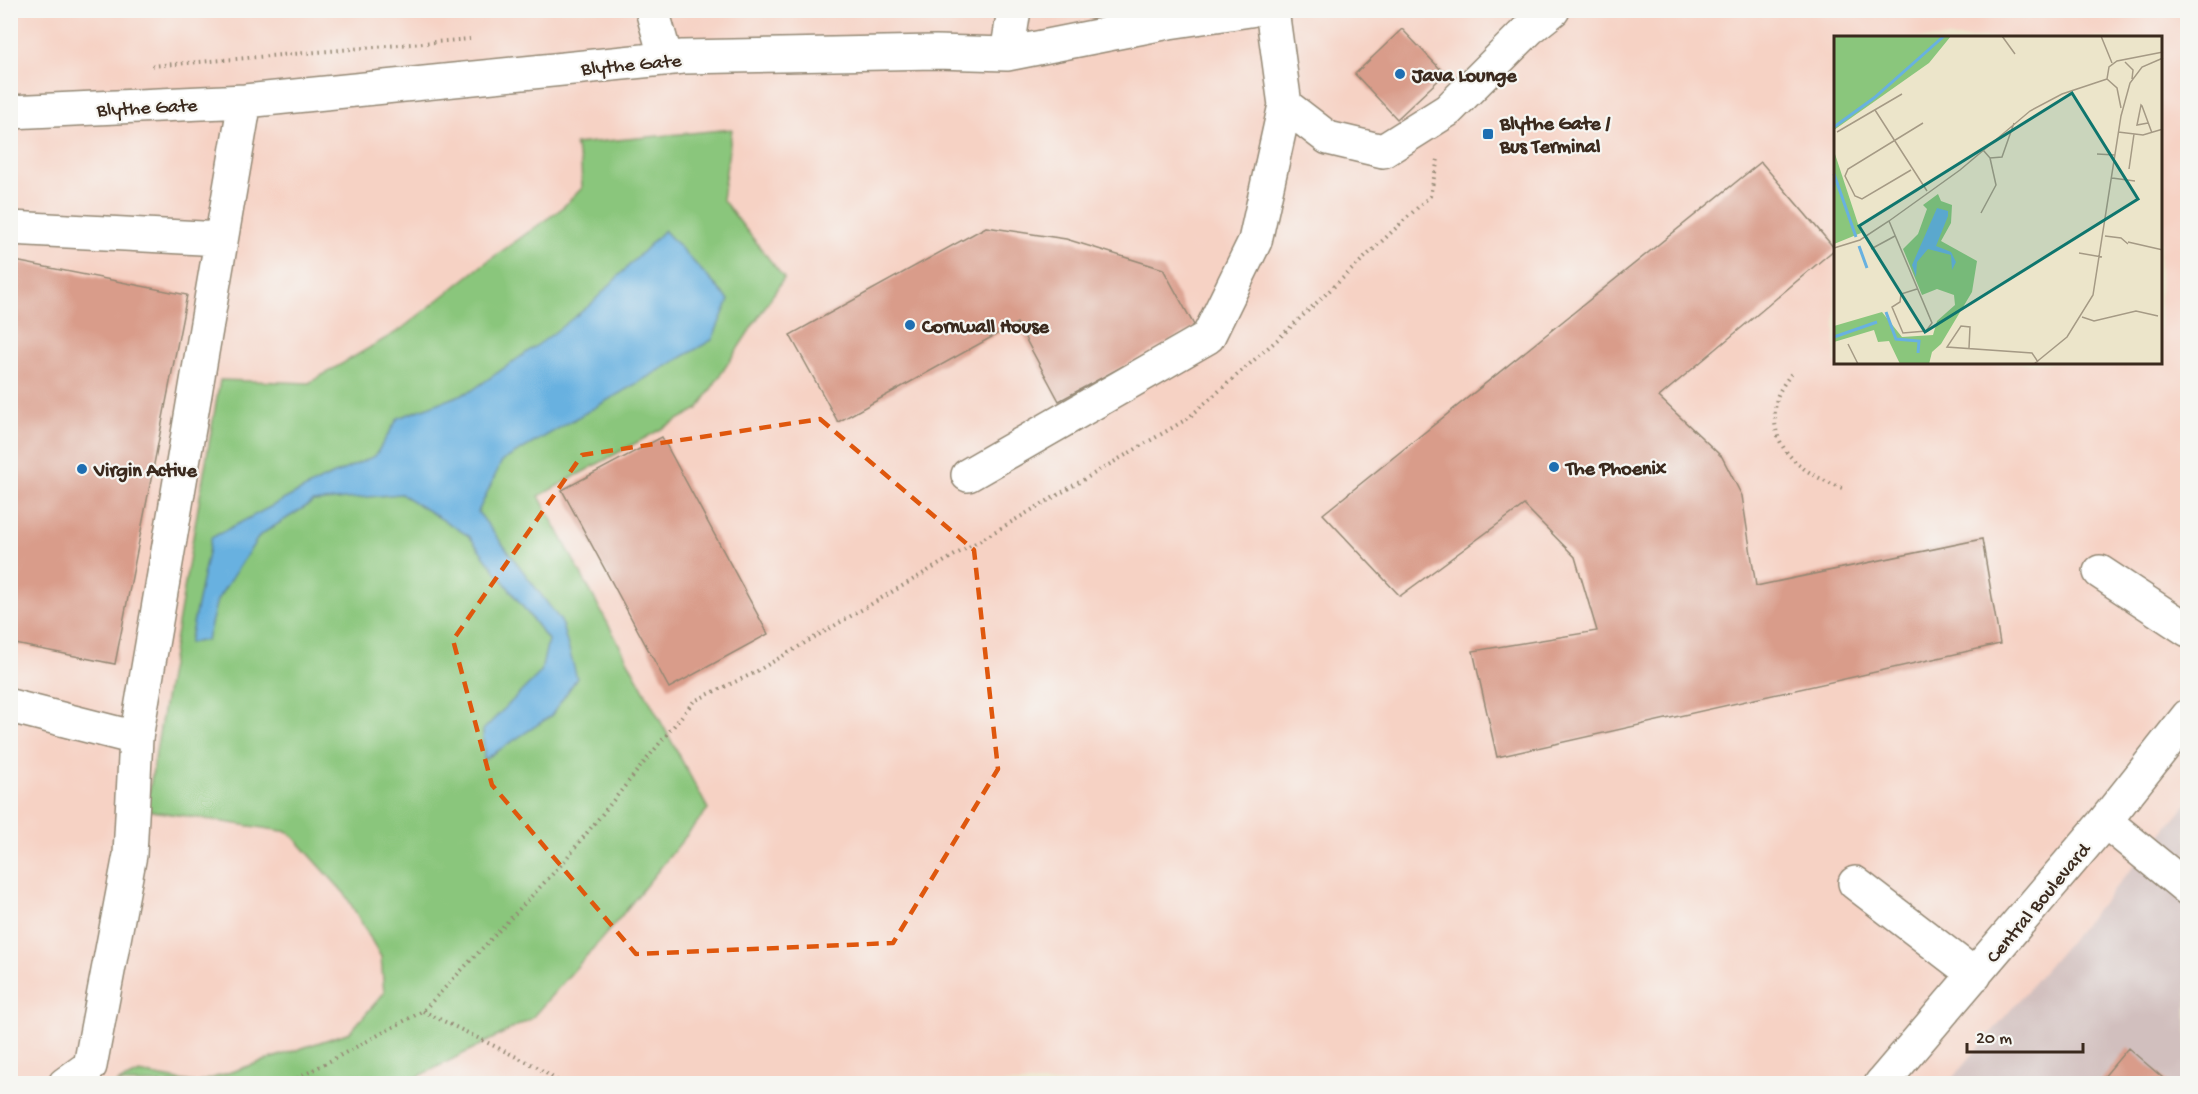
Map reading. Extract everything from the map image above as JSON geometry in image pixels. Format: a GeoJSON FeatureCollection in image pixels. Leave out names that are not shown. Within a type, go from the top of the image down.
{"type":"FeatureCollection","features":[{"type":"Feature","properties":{"kind":"street"},"geometry":{"type":"LineString","coordinates":[[1007,54],[1014,10]]}},
{"type":"Feature","properties":{"kind":"street","name":"Blythe Gate"},"geometry":{"type":"LineString","coordinates":[[10,112],[245,101],[666,59],[936,52],[1007,54],[1168,22],[1250,10]]}},
{"type":"Feature","properties":{"kind":"street"},"geometry":{"type":"LineString","coordinates":[[968,475],[1208,337],[1256,241],[1285,105],[1272,10]]}},
{"type":"Feature","properties":{"kind":"street"},"geometry":{"type":"LineString","coordinates":[[1285,105],[1328,138],[1383,151],[1448,110],[1529,29],[1553,10]]}},
{"type":"Feature","properties":{"kind":"street"},"geometry":{"type":"LineString","coordinates":[[653,16],[666,59]]}},
{"type":"Feature","properties":{"kind":"street"},"geometry":{"type":"LineString","coordinates":[[65,1083],[90,1066],[130,855],[136,738],[245,101]]}},
{"type":"Feature","properties":{"kind":"street"},"geometry":{"type":"LineString","coordinates":[[10,228],[221,239]]}},
{"type":"Feature","properties":{"kind":"street"},"geometry":{"type":"LineString","coordinates":[[2100,572],[2187,630]]}},
{"type":"Feature","properties":{"kind":"street"},"geometry":{"type":"LineString","coordinates":[[10,706],[136,738]]}},
{"type":"Feature","properties":{"kind":"street","name":"Central Boulevard"},"geometry":{"type":"LineString","coordinates":[[1881,1083],[2105,821],[2187,716]]}},
{"type":"Feature","properties":{"kind":"street"},"geometry":{"type":"LineString","coordinates":[[2105,821],[2187,889]]}},
{"type":"Feature","properties":{"kind":"street"},"geometry":{"type":"LineString","coordinates":[[1855,883],[1975,975]]}},
{"type":"Feature","properties":{"kind":"path"},"geometry":{"type":"LineString","coordinates":[[653,16],[721,10]]}},
{"type":"Feature","properties":{"kind":"path"},"geometry":{"type":"LineString","coordinates":[[142,67],[473,39]]}},
{"type":"Feature","properties":{"kind":"path"},"geometry":{"type":"LineString","coordinates":[[287,1083],[423,1011],[560,866],[693,701],[752,674],[1187,419],[1278,339],[1430,196],[1448,110]]}},
{"type":"Feature","properties":{"kind":"path"},"geometry":{"type":"LineString","coordinates":[[1791,374],[1777,397],[1775,426],[1783,448],[1798,465],[1818,479],[1845,489]]}},
{"type":"Feature","properties":{"kind":"path"},"geometry":{"type":"LineString","coordinates":[[423,1011],[537,1066],[562,1083]]}},
{"type":"Feature","properties":{"kind":"highlighted area"},"geometry":{"type":"Polygon","coordinates":[[[820,419],[974,550],[998,769],[893,943],[636,954],[492,785],[453,640],[582,455],[820,419]]]}},
{"type":"Feature","properties":{"kind":"shaded area"},"geometry":{"type":"Polygon","coordinates":[[[11,11],[2187,11],[2187,1083],[11,1083],[11,11]]]}},
{"type":"Feature","properties":{"kind":"shaded area"},"geometry":{"type":"Polygon","coordinates":[[[2187,804],[2187,1083],[1948,1083],[2187,804]]]}},
{"type":"Feature","properties":{"kind":"green space"},"geometry":{"type":"Polygon","coordinates":[[[732,129],[722,199],[784,278],[698,409],[539,496],[708,809],[618,920],[531,1019],[406,1083],[198,1083],[350,1032],[384,993],[381,957],[345,894],[289,832],[146,810],[220,380],[309,383],[400,330],[485,263],[561,209],[582,188],[581,164],[575,144],[732,129]]]}},
{"type":"Feature","properties":{"kind":"green space"},"geometry":{"type":"Polygon","coordinates":[[[140,1073],[196,1083],[116,1083],[140,1073]]]}},
{"type":"Feature","properties":{"kind":"water"},"geometry":{"type":"Polygon","coordinates":[[[664,230],[729,300],[712,340],[502,461],[478,512],[561,621],[577,678],[551,716],[484,760],[483,730],[541,672],[548,640],[469,536],[401,494],[313,502],[260,535],[217,600],[207,640],[189,643],[211,538],[321,480],[375,456],[398,418],[471,391],[590,305],[664,230]]]}},
{"type":"Feature","properties":{"kind":"building","name":"Java Lounge"},"geometry":{"type":"Polygon","coordinates":[[[1402,29],[1445,74],[1397,119],[1355,74],[1402,29]]]}},
{"type":"Feature","properties":{"kind":"building","name":"The Phoenix"},"geometry":{"type":"Polygon","coordinates":[[[1761,162],[1834,250],[1659,397],[1722,457],[1742,496],[1756,586],[1982,539],[2000,644],[1497,757],[1473,651],[1597,631],[1575,557],[1524,505],[1400,596],[1323,514],[1761,162]]]}},
{"type":"Feature","properties":{"kind":"building","name":"Cornwall House"},"geometry":{"type":"Polygon","coordinates":[[[986,227],[1066,239],[1163,269],[1195,327],[1059,401],[1017,323],[838,422],[790,335],[986,227]]]}},
{"type":"Feature","properties":{"kind":"building","name":"Virgin Active"},"geometry":{"type":"Polygon","coordinates":[[[10,260],[187,295],[115,664],[10,643],[10,260]]]}},
{"type":"Feature","properties":{"kind":"building"},"geometry":{"type":"Polygon","coordinates":[[[662,437],[768,634],[669,688],[562,490],[662,437]]]}},
{"type":"Feature","properties":{"kind":"building"},"geometry":{"type":"Polygon","coordinates":[[[2128,1048],[2170,1084],[2098,1084],[2128,1048]]]}},
{"type":"Feature","properties":{"kind":"place","name":"Java Lounge"},"geometry":{"type":"Point","coordinates":[1400,74]}},
{"type":"Feature","properties":{"kind":"place","name":"Blythe Gate / Bus Terminal"},"geometry":{"type":"Point","coordinates":[1488,134]}},
{"type":"Feature","properties":{"kind":"place","name":"Cornwall House"},"geometry":{"type":"Point","coordinates":[910,325]}},
{"type":"Feature","properties":{"kind":"place","name":"The Phoenix"},"geometry":{"type":"Point","coordinates":[1554,467]}},
{"type":"Feature","properties":{"kind":"place","name":"Virgin Active"},"geometry":{"type":"Point","coordinates":[82,469]}}]}
